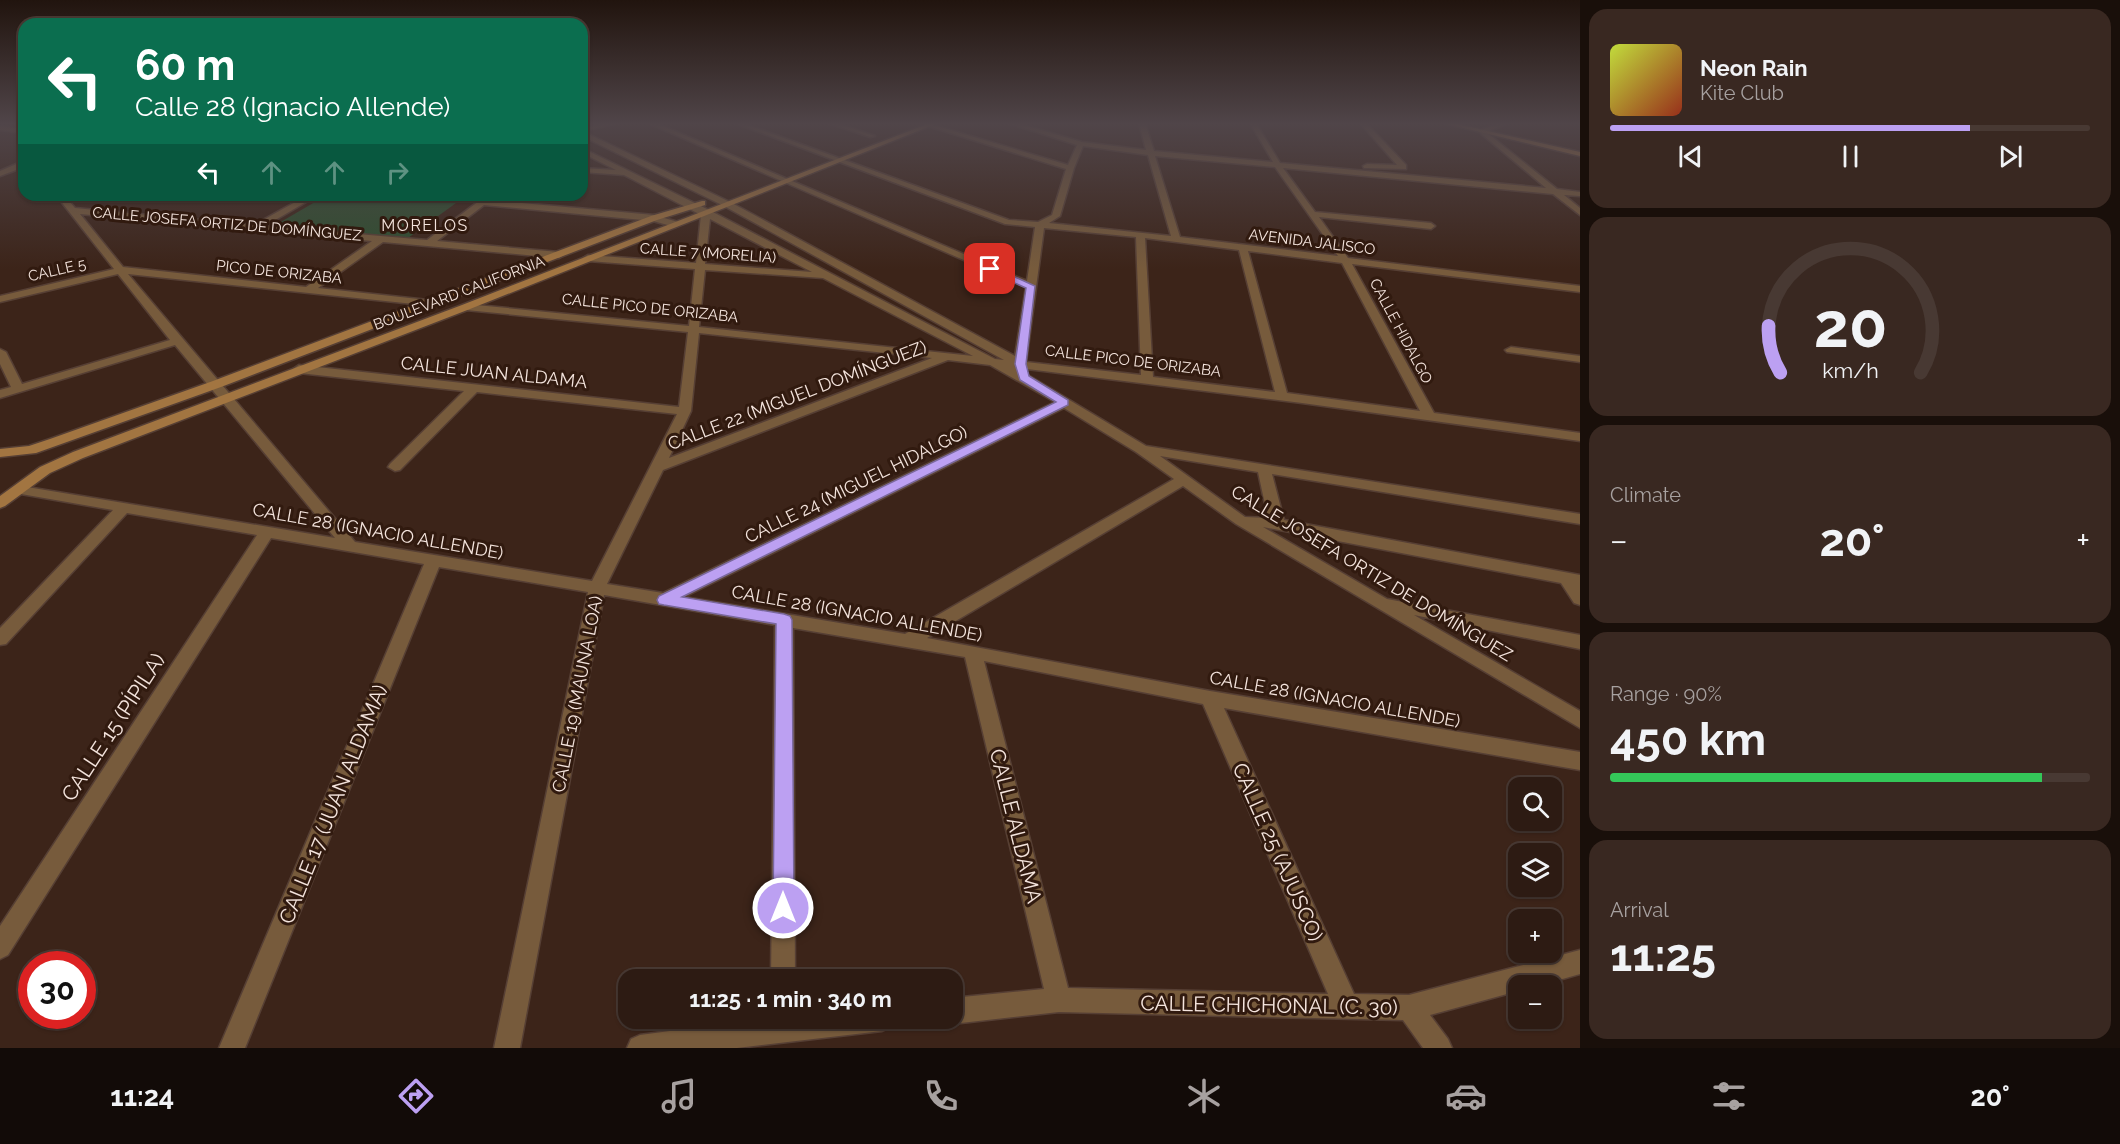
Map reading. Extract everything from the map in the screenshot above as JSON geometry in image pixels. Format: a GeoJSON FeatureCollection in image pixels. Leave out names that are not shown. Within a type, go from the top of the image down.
{"type":"FeatureCollection","features":[{"type":"Feature","properties":{"kind":"street"},"geometry":{"type":"LineString","coordinates":[[611,172],[628,173],[705,205],[727,204],[1022,371]]}},
{"type":"Feature","properties":{"kind":"street"},"geometry":{"type":"LineString","coordinates":[[650,172],[827,276],[992,360],[1022,371]]}},
{"type":"Feature","properties":{"kind":"street"},"geometry":{"type":"LineString","coordinates":[[765,172],[1030,286]]}},
{"type":"Feature","properties":{"kind":"street","name":"BOULEVARD CALIFORNIA"},"geometry":{"type":"LineString","coordinates":[[0,453],[31,450],[214,385],[654,218],[705,205],[784,172]]}},
{"type":"Feature","properties":{"kind":"street","name":"BOULEVARD CALIFORNIA"},"geometry":{"type":"LineString","coordinates":[[0,503],[45,471],[78,455],[466,307],[675,224],[705,205],[727,204],[809,172]]}},
{"type":"Feature","properties":{"kind":"street","name":"AVENIDA JALISCO"},"geometry":{"type":"LineString","coordinates":[[870,172],[992,218],[1580,289]]}},
{"type":"Feature","properties":{"kind":"street"},"geometry":{"type":"LineString","coordinates":[[1022,371],[1030,286],[1040,225],[1056,216],[1069,172]]}},
{"type":"Feature","properties":{"kind":"street"},"geometry":{"type":"LineString","coordinates":[[1156,172],[1176,239]]}},
{"type":"Feature","properties":{"kind":"street","name":"CALLE HIDALGO"},"geometry":{"type":"LineString","coordinates":[[1282,172],[1346,261],[1429,415]]}},
{"type":"Feature","properties":{"kind":"street"},"geometry":{"type":"LineString","coordinates":[[1330,172],[1580,194]]}},
{"type":"Feature","properties":{"kind":"street"},"geometry":{"type":"LineString","coordinates":[[1369,172],[1372,176]]}},
{"type":"Feature","properties":{"kind":"street"},"geometry":{"type":"LineString","coordinates":[[1532,172],[1580,212]]}},
{"type":"Feature","properties":{"kind":"street"},"geometry":{"type":"LineString","coordinates":[[66,201],[177,341],[350,546]]}},
{"type":"Feature","properties":{"kind":"street"},"geometry":{"type":"LineString","coordinates":[[256,227],[303,201]]}},
{"type":"Feature","properties":{"kind":"street"},"geometry":{"type":"LineString","coordinates":[[430,242],[482,202],[654,218],[675,224]]}},
{"type":"Feature","properties":{"kind":"street","name":"CALLE 19 (MAUNA LOA)"},"geometry":{"type":"LineString","coordinates":[[507,1048],[597,588],[685,411],[705,205]]}},
{"type":"Feature","properties":{"kind":"street","name":"CALLE JOSEFA ORTIZ DE DOMÍNGUEZ"},"geometry":{"type":"LineString","coordinates":[[75,211],[559,255]]}},
{"type":"Feature","properties":{"kind":"street"},"geometry":{"type":"LineString","coordinates":[[1311,214],[1431,226]]}},
{"type":"Feature","properties":{"kind":"street"},"geometry":{"type":"LineString","coordinates":[[1140,235],[1147,379]]}},
{"type":"Feature","properties":{"kind":"street"},"geometry":{"type":"LineString","coordinates":[[308,290],[382,238]]}},
{"type":"Feature","properties":{"kind":"street"},"geometry":{"type":"LineString","coordinates":[[1243,248],[1282,396]]}},
{"type":"Feature","properties":{"kind":"street","name":"CALLE 7 (MORELIA)"},"geometry":{"type":"LineString","coordinates":[[588,258],[827,276]]}},
{"type":"Feature","properties":{"kind":"street","name":"PICO DE ORIZABA"},"geometry":{"type":"LineString","coordinates":[[122,270],[433,303]]}},
{"type":"Feature","properties":{"kind":"street","name":"CALLE 5"},"geometry":{"type":"LineString","coordinates":[[0,299],[122,270]]}},
{"type":"Feature","properties":{"kind":"street","name":"CALLE PICO DE ORIZABA"},"geometry":{"type":"LineString","coordinates":[[466,307],[992,360]]}},
{"type":"Feature","properties":{"kind":"street"},"geometry":{"type":"LineString","coordinates":[[0,394],[177,341]]}},
{"type":"Feature","properties":{"kind":"street"},"geometry":{"type":"LineString","coordinates":[[1511,350],[1580,359]]}},
{"type":"Feature","properties":{"kind":"street"},"geometry":{"type":"LineString","coordinates":[[0,352],[18,388]]}},
{"type":"Feature","properties":{"kind":"street","name":"CALLE 22 (MIGUEL DOMÍNGUEZ)"},"geometry":{"type":"LineString","coordinates":[[657,467],[950,356]]}},
{"type":"Feature","properties":{"kind":"street","name":"CALLE JUAN ALDAMA"},"geometry":{"type":"LineString","coordinates":[[299,369],[685,411]]}},
{"type":"Feature","properties":{"kind":"street","name":"CALLE JOSEFA ORTIZ DE DOMÍNGUEZ"},"geometry":{"type":"LineString","coordinates":[[1022,371],[1064,403],[1141,449],[1241,521],[1580,720]]}},
{"type":"Feature","properties":{"kind":"street","name":"CALLE PICO DE ORIZABA"},"geometry":{"type":"LineString","coordinates":[[1022,371],[1147,379],[1580,436]]}},
{"type":"Feature","properties":{"kind":"street"},"geometry":{"type":"LineString","coordinates":[[395,467],[474,388]]}},
{"type":"Feature","properties":{"kind":"street","name":"CALLE 24 (MIGUEL HIDALGO)"},"geometry":{"type":"LineString","coordinates":[[664,600],[1064,403]]}},
{"type":"Feature","properties":{"kind":"street"},"geometry":{"type":"LineString","coordinates":[[1141,449],[1580,519]]}},
{"type":"Feature","properties":{"kind":"street"},"geometry":{"type":"LineString","coordinates":[[31,450],[44,457],[45,471]]}},
{"type":"Feature","properties":{"kind":"street"},"geometry":{"type":"LineString","coordinates":[[1264,469],[1278,524]]}},
{"type":"Feature","properties":{"kind":"street"},"geometry":{"type":"LineString","coordinates":[[906,641],[1184,479]]}},
{"type":"Feature","properties":{"kind":"street","name":"CALLE 28 (IGNACIO ALLENDE)"},"geometry":{"type":"LineString","coordinates":[[21,490],[973,652],[1210,698],[1580,761]]}},
{"type":"Feature","properties":{"kind":"street"},"geometry":{"type":"LineString","coordinates":[[0,639],[123,507]]}},
{"type":"Feature","properties":{"kind":"street"},"geometry":{"type":"LineString","coordinates":[[1241,521],[1278,524],[1574,580],[1580,598]]}},
{"type":"Feature","properties":{"kind":"street","name":"CALLE 15 (PÍPILA)"},"geometry":{"type":"LineString","coordinates":[[0,947],[267,532]]}},
{"type":"Feature","properties":{"kind":"street","name":"CALLE 17 (JUAN ALDAMA)"},"geometry":{"type":"LineString","coordinates":[[232,1048],[434,560]]}},
{"type":"Feature","properties":{"kind":"street"},"geometry":{"type":"LineString","coordinates":[[1380,602],[1580,642]]}},
{"type":"Feature","properties":{"kind":"street"},"geometry":{"type":"LineString","coordinates":[[783,969],[784,620]]}},
{"type":"Feature","properties":{"kind":"street","name":"CALLE ALDAMA"},"geometry":{"type":"LineString","coordinates":[[973,652],[1059,1000]]}},
{"type":"Feature","properties":{"kind":"street","name":"CALLE 25 (AJUSCO)"},"geometry":{"type":"LineString","coordinates":[[1210,698],[1346,1006]]}},
{"type":"Feature","properties":{"kind":"street","name":"CALLE CHICHONAL (C. 30)"},"geometry":{"type":"LineString","coordinates":[[963,1010],[1059,1000],[1408,1008],[1580,962]]}},
{"type":"Feature","properties":{"kind":"street"},"geometry":{"type":"LineString","coordinates":[[1408,1008],[1439,1048]]}},
{"type":"Feature","properties":{"kind":"street"},"geometry":{"type":"LineString","coordinates":[[640,1048],[753,1029]]}},
{"type":"Feature","properties":{"kind":"green space"},"geometry":{"type":"Polygon","coordinates":[[[317,201],[459,201],[408,238],[272,227],[317,201]]]}},
{"type":"Feature","properties":{"kind":"district","name":"MORELOS"},"geometry":{"type":"Point","coordinates":[425,225]}},
{"type":"Feature","properties":{"kind":"route"},"geometry":{"type":"LineString","coordinates":[[783,908],[784,620],[664,600],[1064,403],[1024,378],[1020,364],[1030,286],[990,269]]}}]}
